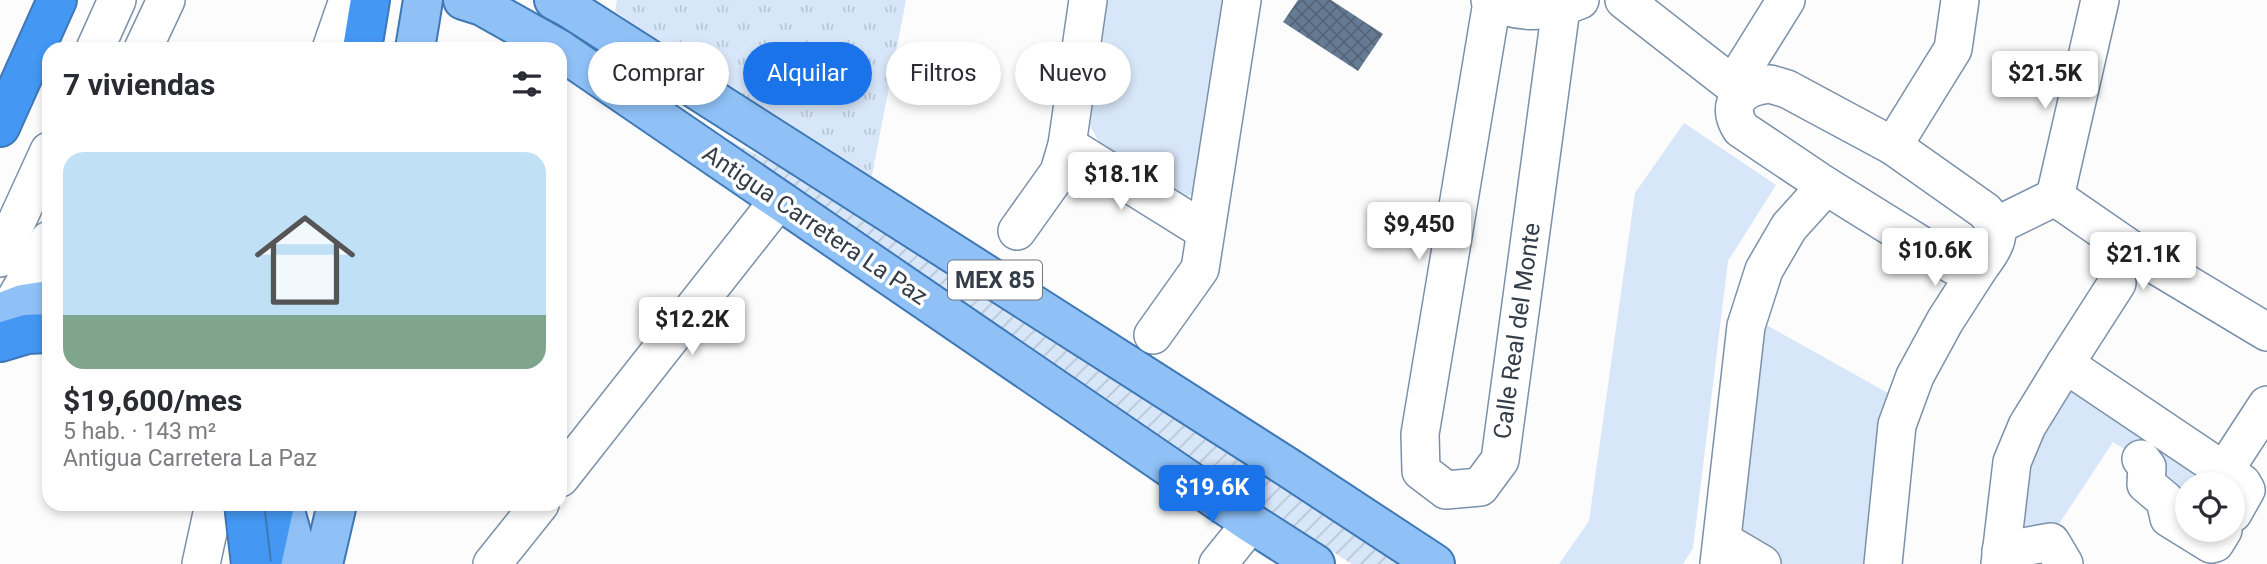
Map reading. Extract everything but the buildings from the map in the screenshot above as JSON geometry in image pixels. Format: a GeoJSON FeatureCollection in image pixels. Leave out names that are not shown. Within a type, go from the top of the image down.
{"type":"FeatureCollection","features":[{"type":"Feature","properties":{"kind":"highway"},"geometry":{"type":"LineString","coordinates":[[0,127],[57,0]]}},
{"type":"Feature","properties":{"kind":"highway"},"geometry":{"type":"LineString","coordinates":[[363,42],[370,0]]}},
{"type":"Feature","properties":{"kind":"highway"},"geometry":{"type":"LineString","coordinates":[[19,312],[27,334],[42,333]]}},
{"type":"Feature","properties":{"kind":"main road"},"geometry":{"type":"LineString","coordinates":[[0,82],[38,0]]}},
{"type":"Feature","properties":{"kind":"main road"},"geometry":{"type":"LineString","coordinates":[[416,42],[424,0]]}},
{"type":"Feature","properties":{"kind":"main road","name":"Antigua Carretera La Paz"},"geometry":{"type":"LineString","coordinates":[[463,0],[482,6],[538,42]]}},
{"type":"Feature","properties":{"kind":"main road","name":"Antigua Carretera La Paz"},"geometry":{"type":"LineString","coordinates":[[554,0],[1435,564]]}},
{"type":"Feature","properties":{"kind":"main road","name":"Antigua Carretera La Paz"},"geometry":{"type":"LineString","coordinates":[[567,61],[779,201],[1315,564]]}},
{"type":"Feature","properties":{"kind":"main road"},"geometry":{"type":"LineString","coordinates":[[323,564],[335,511]]}},
{"type":"Feature","properties":{"kind":"main road"},"geometry":{"type":"LineString","coordinates":[[259,527],[300,564]]}},
{"type":"Feature","properties":{"kind":"street"},"geometry":{"type":"LineString","coordinates":[[98,42],[117,0]]}},
{"type":"Feature","properties":{"kind":"street"},"geometry":{"type":"LineString","coordinates":[[146,42],[166,0]]}},
{"type":"Feature","properties":{"kind":"street"},"geometry":{"type":"LineString","coordinates":[[334,42],[349,0]]}},
{"type":"Feature","properties":{"kind":"street"},"geometry":{"type":"LineString","coordinates":[[345,42],[349,0]]}},
{"type":"Feature","properties":{"kind":"street"},"geometry":{"type":"LineString","coordinates":[[1017,231],[1059,172],[1067,145],[1088,0]]}},
{"type":"Feature","properties":{"kind":"street"},"geometry":{"type":"LineString","coordinates":[[1153,335],[1200,268],[1242,0]]}},
{"type":"Feature","properties":{"kind":"street"},"geometry":{"type":"LineString","coordinates":[[1624,0],[1738,89]]}},
{"type":"Feature","properties":{"kind":"street"},"geometry":{"type":"LineString","coordinates":[[1786,0],[1738,89],[1734,118],[1741,129],[1953,265],[1979,268]]}},
{"type":"Feature","properties":{"kind":"street"},"geometry":{"type":"LineString","coordinates":[[1893,146],[1953,49],[1960,0]]}},
{"type":"Feature","properties":{"kind":"street"},"geometry":{"type":"LineString","coordinates":[[2055,197],[2100,0]]}},
{"type":"Feature","properties":{"kind":"street"},"geometry":{"type":"LineString","coordinates":[[1491,1],[1514,9],[1538,12],[1571,4]]}},
{"type":"Feature","properties":{"kind":"street","name":"Calle Real del Monte"},"geometry":{"type":"LineString","coordinates":[[1491,1],[1420,434],[1421,471],[1446,490],[1480,487],[1500,460],[1571,4]]}},
{"type":"Feature","properties":{"kind":"street"},"geometry":{"type":"LineString","coordinates":[[1738,89],[1770,84],[1787,89],[1893,146],[1985,211],[1996,226],[1990,254],[1945,321],[1915,376],[1897,425],[1883,564]]}},
{"type":"Feature","properties":{"kind":"street"},"geometry":{"type":"LineString","coordinates":[[1067,145],[1205,231]]}},
{"type":"Feature","properties":{"kind":"street"},"geometry":{"type":"LineString","coordinates":[[0,258],[42,165]]}},
{"type":"Feature","properties":{"kind":"street"},"geometry":{"type":"LineString","coordinates":[[1762,564],[1721,553],[1746,326],[1763,270],[1789,227],[1826,186]]}},
{"type":"Feature","properties":{"kind":"street"},"geometry":{"type":"LineString","coordinates":[[1996,226],[2055,197]]}},
{"type":"Feature","properties":{"kind":"street"},"geometry":{"type":"LineString","coordinates":[[2055,197],[2141,257],[2267,332]]}},
{"type":"Feature","properties":{"kind":"street"},"geometry":{"type":"LineString","coordinates":[[567,469],[779,201]]}},
{"type":"Feature","properties":{"kind":"street"},"geometry":{"type":"LineString","coordinates":[[19,312],[42,257]]}},
{"type":"Feature","properties":{"kind":"street"},"geometry":{"type":"LineString","coordinates":[[2057,553],[2001,558],[2012,462],[2027,426],[2117,283]]}},
{"type":"Feature","properties":{"kind":"street"},"geometry":{"type":"LineString","coordinates":[[2065,364],[2224,471],[2267,405]]}},
{"type":"Feature","properties":{"kind":"street"},"geometry":{"type":"LineString","coordinates":[[2141,459],[2147,467],[2146,484],[2165,500],[2169,518],[2175,522]]}},
{"type":"Feature","properties":{"kind":"street"},"geometry":{"type":"LineString","coordinates":[[201,564],[212,511]]}},
{"type":"Feature","properties":{"kind":"street"},"geometry":{"type":"LineString","coordinates":[[492,564],[534,511]]}},
{"type":"Feature","properties":{"kind":"street"},"geometry":{"type":"LineString","coordinates":[[1218,564],[1251,523]]}},
{"type":"Feature","properties":{"kind":"green space"},"geometry":{"type":"Polygon","coordinates":[[[617,0],[906,0],[898,42],[886,42],[886,103],[869,190],[748,105],[872,105],[872,42],[743,42],[743,101],[729,91],[729,42],[659,42],[615,11],[617,0]]]}},
{"type":"Feature","properties":{"kind":"green space"},"geometry":{"type":"Polygon","coordinates":[[[1097,0],[1226,0],[1196,192],[1180,200],[1102,148],[1081,109],[1082,105],[1131,105],[1131,42],[1091,42],[1097,0]]]}},
{"type":"Feature","properties":{"kind":"green space"},"geometry":{"type":"Polygon","coordinates":[[[668,109],[793,173],[1400,564],[1352,564],[1041,367],[668,109]]]}},
{"type":"Feature","properties":{"kind":"green space"},"geometry":{"type":"Polygon","coordinates":[[[1684,123],[1776,185],[1728,261],[1693,548],[1683,564],[1559,564],[1589,521],[1635,193],[1684,123]]]}},
{"type":"Feature","properties":{"kind":"green space"},"geometry":{"type":"Polygon","coordinates":[[[1752,317],[1897,398],[1881,564],[1765,564],[1727,542],[1752,317]]]}},
{"type":"Feature","properties":{"kind":"green space"},"geometry":{"type":"Polygon","coordinates":[[[2065,364],[2226,472],[2175,472],[2175,522],[2169,518],[2165,500],[2146,484],[2147,467],[2141,459],[2113,442],[2049,539],[2064,564],[2000,564],[2012,462],[2027,426],[2065,364]]]}}]}
